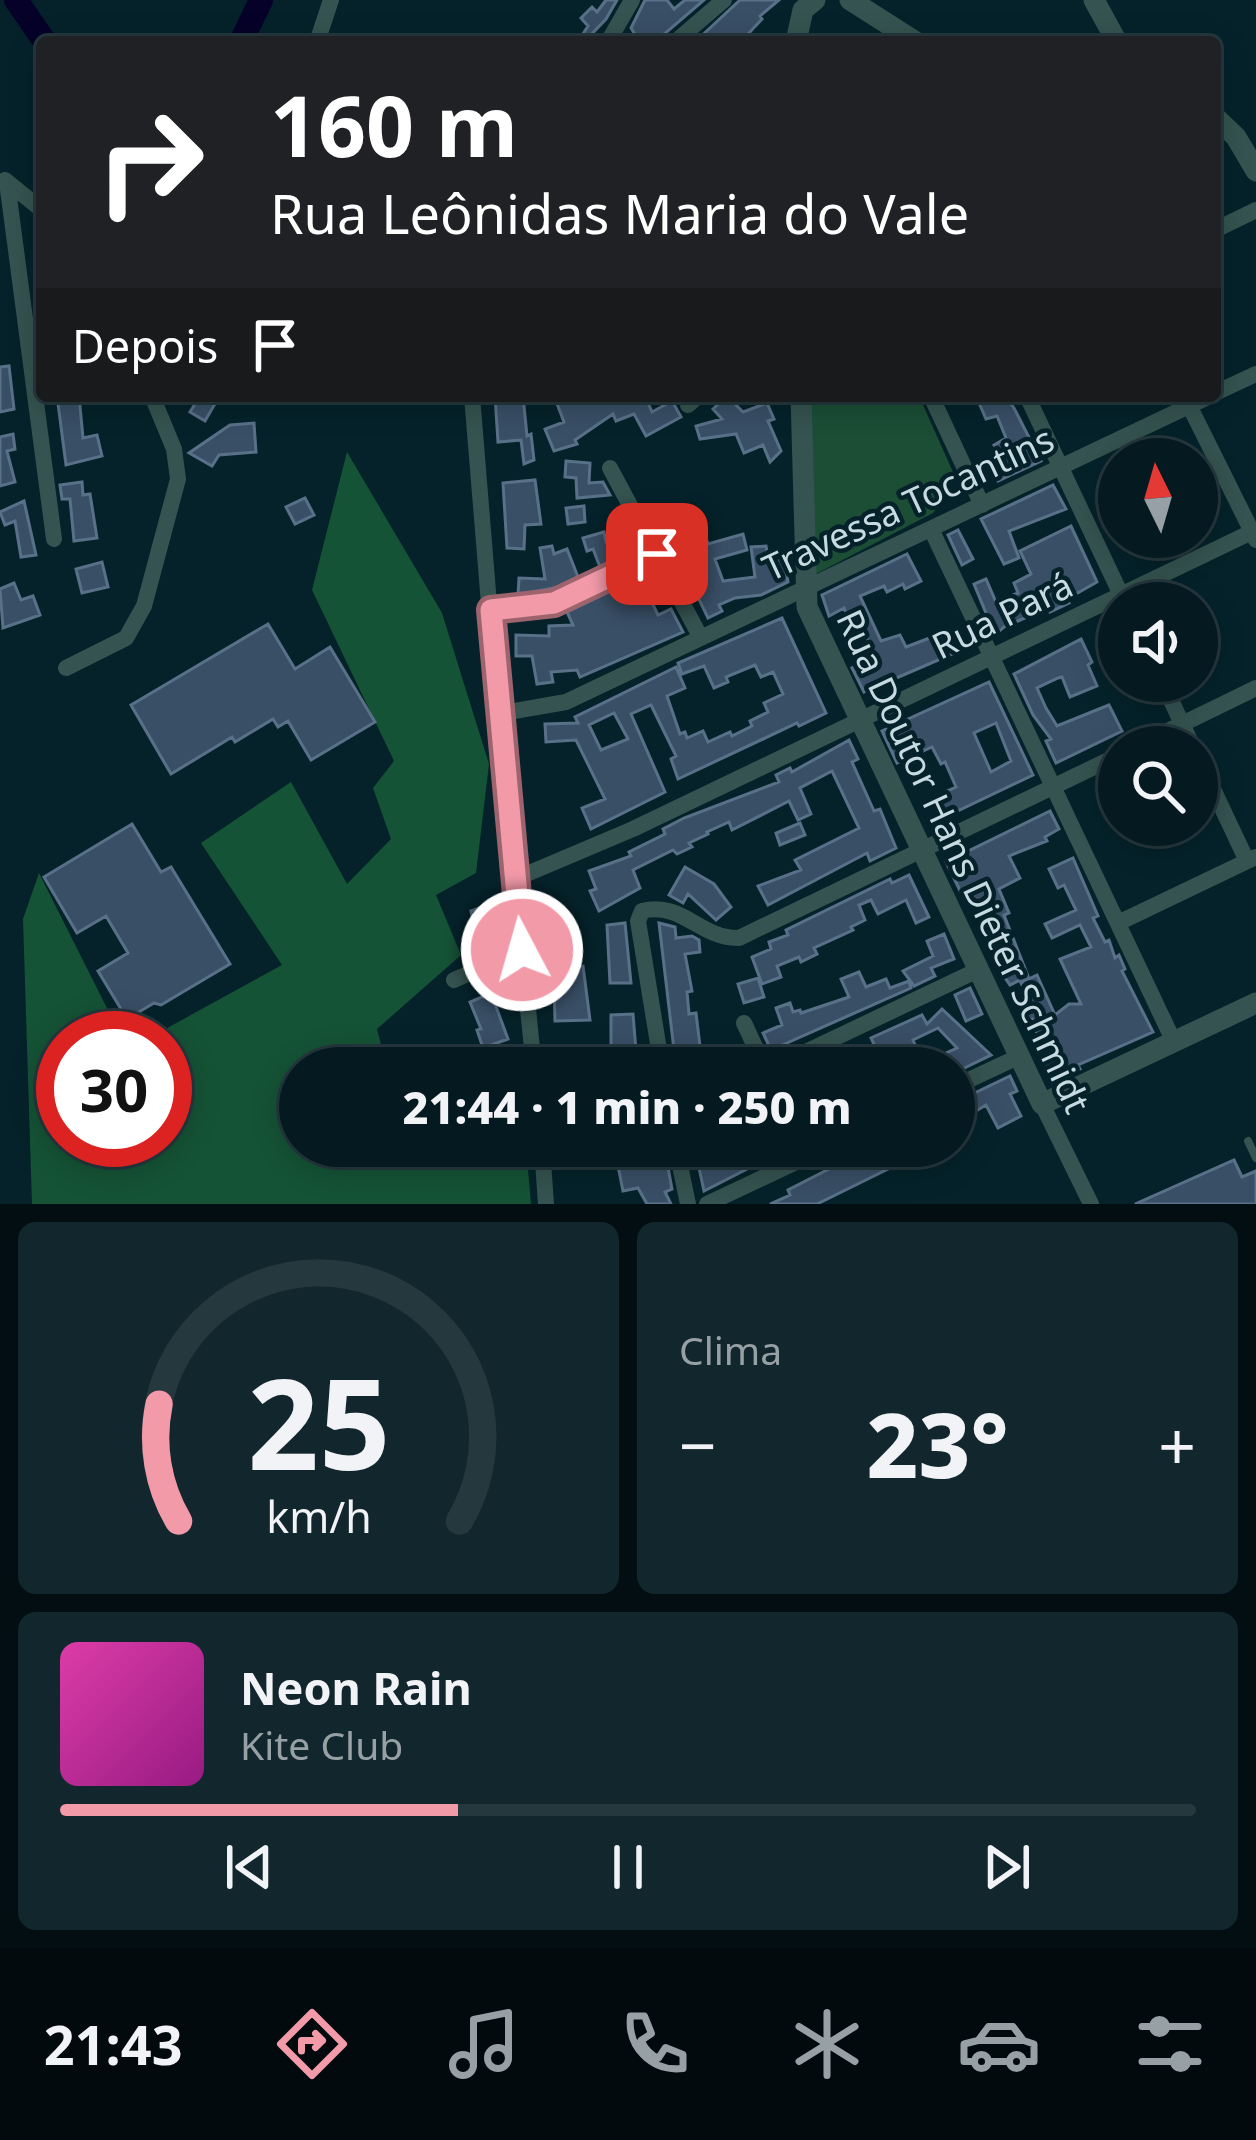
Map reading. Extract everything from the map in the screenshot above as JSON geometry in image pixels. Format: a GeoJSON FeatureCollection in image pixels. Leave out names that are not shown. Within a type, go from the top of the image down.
{"type":"FeatureCollection","features":[{"type":"Feature","properties":{"kind":"street"},"geometry":{"type":"LineString","coordinates":[[319,36],[332,0]]}},
{"type":"Feature","properties":{"kind":"street"},"geometry":{"type":"LineString","coordinates":[[611,36],[632,0]]}},
{"type":"Feature","properties":{"kind":"street"},"geometry":{"type":"LineString","coordinates":[[682,36],[724,0]]}},
{"type":"Feature","properties":{"kind":"street"},"geometry":{"type":"LineString","coordinates":[[792,0],[796,36]]}},
{"type":"Feature","properties":{"kind":"street"},"geometry":{"type":"LineString","coordinates":[[797,36],[803,10],[815,0]]}},
{"type":"Feature","properties":{"kind":"street"},"geometry":{"type":"LineString","coordinates":[[1094,0],[1114,36]]}},
{"type":"Feature","properties":{"kind":"street"},"geometry":{"type":"LineString","coordinates":[[861,2],[908,36]]}},
{"type":"Feature","properties":{"kind":"street"},"geometry":{"type":"LineString","coordinates":[[1221,123],[1256,170]]}},
{"type":"Feature","properties":{"kind":"street"},"geometry":{"type":"LineString","coordinates":[[4,179],[36,205]]}},
{"type":"Feature","properties":{"kind":"street"},"geometry":{"type":"LineString","coordinates":[[4,179],[55,539]]}},
{"type":"Feature","properties":{"kind":"street"},"geometry":{"type":"LineString","coordinates":[[1221,227],[1256,210]]}},
{"type":"Feature","properties":{"kind":"street","name":"Travessa Tocantins"},"geometry":{"type":"LineString","coordinates":[[1221,391],[1256,374]]}},
{"type":"Feature","properties":{"kind":"street"},"geometry":{"type":"LineString","coordinates":[[65,668],[126,638],[145,605],[178,479],[174,449],[154,402]]}},
{"type":"Feature","properties":{"kind":"street"},"geometry":{"type":"LineString","coordinates":[[473,402],[532,1047]]}},
{"type":"Feature","properties":{"kind":"street","name":"Rua Doutor Hans Dieter Schmidt"},"geometry":{"type":"LineString","coordinates":[[801,402],[803,590],[812,623],[1091,1204]]}},
{"type":"Feature","properties":{"kind":"street"},"geometry":{"type":"LineString","coordinates":[[934,402],[982,505]]}},
{"type":"Feature","properties":{"kind":"street"},"geometry":{"type":"LineString","coordinates":[[1030,402],[1115,582]]}},
{"type":"Feature","properties":{"kind":"street","name":"Travessa Tocantins"},"geometry":{"type":"LineString","coordinates":[[498,714],[566,702],[1061,467],[1185,402]]}},
{"type":"Feature","properties":{"kind":"street"},"geometry":{"type":"LineString","coordinates":[[1188,402],[1255,534]]}},
{"type":"Feature","properties":{"kind":"street"},"geometry":{"type":"LineString","coordinates":[[610,468],[701,638]]}},
{"type":"Feature","properties":{"kind":"street"},"geometry":{"type":"LineString","coordinates":[[931,529],[1174,1042]]}},
{"type":"Feature","properties":{"kind":"street","name":"Rua Pará"},"geometry":{"type":"LineString","coordinates":[[1158,582],[1255,534]]}},
{"type":"Feature","properties":{"kind":"street"},"geometry":{"type":"LineString","coordinates":[[491,610],[554,603],[657,554]]}},
{"type":"Feature","properties":{"kind":"street","name":"Rua Pará"},"geometry":{"type":"LineString","coordinates":[[515,879],[633,830],[1098,610]]}},
{"type":"Feature","properties":{"kind":"street"},"geometry":{"type":"LineString","coordinates":[[1178,726],[1256,688]]}},
{"type":"Feature","properties":{"kind":"street"},"geometry":{"type":"LineString","coordinates":[[1172,702],[1182,724]]}},
{"type":"Feature","properties":{"kind":"street"},"geometry":{"type":"LineString","coordinates":[[659,1047],[638,921],[642,911],[676,910],[714,936],[739,938],[1098,765]]}},
{"type":"Feature","properties":{"kind":"street"},"geometry":{"type":"LineString","coordinates":[[1118,923],[1252,859],[1218,795]]}},
{"type":"Feature","properties":{"kind":"street"},"geometry":{"type":"LineString","coordinates":[[454,980],[522,950]]}},
{"type":"Feature","properties":{"kind":"street"},"geometry":{"type":"LineString","coordinates":[[813,1047],[979,970]]}},
{"type":"Feature","properties":{"kind":"street"},"geometry":{"type":"LineString","coordinates":[[1042,1103],[1256,1003]]}},
{"type":"Feature","properties":{"kind":"street"},"geometry":{"type":"LineString","coordinates":[[744,1023],[757,1047]]}},
{"type":"Feature","properties":{"kind":"street"},"geometry":{"type":"LineString","coordinates":[[975,1078],[1020,1056]]}},
{"type":"Feature","properties":{"kind":"street"},"geometry":{"type":"LineString","coordinates":[[544,1167],[546,1204]]}},
{"type":"Feature","properties":{"kind":"street"},"geometry":{"type":"LineString","coordinates":[[680,1167],[688,1204]]}},
{"type":"Feature","properties":{"kind":"street"},"geometry":{"type":"LineString","coordinates":[[707,1204],[775,1167]]}},
{"type":"Feature","properties":{"kind":"lane"},"geometry":{"type":"LineString","coordinates":[[1248,1141],[1256,1158]]}},
{"type":"Feature","properties":{"kind":"green space"},"geometry":{"type":"Polygon","coordinates":[[[809,402],[922,402],[953,472],[944,500],[933,513],[812,576],[809,402]]]}},
{"type":"Feature","properties":{"kind":"green space"},"geometry":{"type":"Polygon","coordinates":[[[347,452],[442,613],[489,764],[476,873],[436,895],[461,955],[377,1029],[382,1047],[279,1047],[279,1167],[528,1167],[531,1204],[32,1204],[23,919],[39,873],[108,1011],[36,1011],[36,1167],[192,1167],[192,1014],[282,965],[201,843],[291,782],[347,884],[391,839],[373,788],[394,761],[312,590],[347,452]]]}},
{"type":"Feature","properties":{"kind":"building"},"geometry":{"type":"Polygon","coordinates":[[[606,0],[617,0],[590,36],[582,36],[588,26],[581,18],[592,7],[597,12],[606,0]]]}},
{"type":"Feature","properties":{"kind":"building"},"geometry":{"type":"Polygon","coordinates":[[[645,0],[667,0],[674,9],[685,0],[704,0],[662,36],[631,36],[645,0]]]}},
{"type":"Feature","properties":{"kind":"building"},"geometry":{"type":"Polygon","coordinates":[[[740,0],[779,0],[760,16],[750,36],[701,36],[740,0]]]}},
{"type":"Feature","properties":{"kind":"building"},"geometry":{"type":"Polygon","coordinates":[[[9,366],[14,409],[0,412],[0,367],[9,366]]]}},
{"type":"Feature","properties":{"kind":"building"},"geometry":{"type":"Polygon","coordinates":[[[58,402],[80,402],[83,438],[97,435],[102,456],[66,465],[58,402]]]}},
{"type":"Feature","properties":{"kind":"building"},"geometry":{"type":"Polygon","coordinates":[[[196,402],[216,402],[205,421],[190,412],[196,402]]]}},
{"type":"Feature","properties":{"kind":"building"},"geometry":{"type":"Polygon","coordinates":[[[495,402],[524,402],[534,460],[524,464],[521,440],[498,442],[495,402]]]}},
{"type":"Feature","properties":{"kind":"building"},"geometry":{"type":"Polygon","coordinates":[[[556,402],[648,402],[652,412],[673,402],[681,417],[646,436],[634,414],[616,421],[613,414],[575,440],[577,444],[554,451],[545,429],[564,422],[556,402]]]}},
{"type":"Feature","properties":{"kind":"building"},"geometry":{"type":"Polygon","coordinates":[[[721,402],[733,402],[743,412],[767,403],[774,419],[768,421],[781,451],[770,462],[763,445],[744,453],[736,434],[700,439],[696,426],[722,419],[713,409],[721,402]]]}},
{"type":"Feature","properties":{"kind":"building"},"geometry":{"type":"Polygon","coordinates":[[[1010,402],[1041,461],[998,481],[990,464],[1001,459],[994,445],[1006,438],[997,416],[986,419],[979,403],[1010,402]]]}},
{"type":"Feature","properties":{"kind":"building"},"geometry":{"type":"Polygon","coordinates":[[[254,423],[256,452],[219,455],[212,466],[189,453],[230,425],[254,423]]]}},
{"type":"Feature","properties":{"kind":"building"},"geometry":{"type":"Polygon","coordinates":[[[13,434],[15,449],[7,451],[15,482],[0,486],[0,437],[13,434]]]}},
{"type":"Feature","properties":{"kind":"building"},"geometry":{"type":"Polygon","coordinates":[[[566,461],[590,463],[589,483],[603,482],[610,495],[577,498],[576,478],[565,477],[566,461]]]}},
{"type":"Feature","properties":{"kind":"building"},"geometry":{"type":"Polygon","coordinates":[[[535,480],[541,524],[525,525],[524,549],[507,548],[503,483],[535,480]]]}},
{"type":"Feature","properties":{"kind":"building"},"geometry":{"type":"Polygon","coordinates":[[[82,482],[83,495],[90,494],[97,538],[74,541],[70,499],[62,499],[60,485],[82,482]]]}},
{"type":"Feature","properties":{"kind":"building"},"geometry":{"type":"Polygon","coordinates":[[[1053,485],[1066,509],[1009,531],[1019,558],[1004,564],[981,519],[1053,485]]]}},
{"type":"Feature","properties":{"kind":"building"},"geometry":{"type":"Polygon","coordinates":[[[305,498],[314,515],[295,524],[286,507],[305,498]]]}},
{"type":"Feature","properties":{"kind":"building"},"geometry":{"type":"Polygon","coordinates":[[[24,501],[36,555],[21,557],[15,521],[5,525],[0,512],[24,501]]]}},
{"type":"Feature","properties":{"kind":"building"},"geometry":{"type":"Polygon","coordinates":[[[584,506],[585,522],[568,524],[566,508],[584,506]]]}},
{"type":"Feature","properties":{"kind":"building"},"geometry":{"type":"Polygon","coordinates":[[[1071,526],[1097,582],[1067,599],[1069,603],[1004,627],[995,635],[974,584],[986,579],[996,602],[1018,593],[1014,583],[1031,574],[1020,551],[1071,526]]]}},
{"type":"Feature","properties":{"kind":"building"},"geometry":{"type":"Polygon","coordinates":[[[958,530],[973,559],[962,565],[948,535],[958,530]]]}},
{"type":"Feature","properties":{"kind":"building"},"geometry":{"type":"Polygon","coordinates":[[[604,532],[606,542],[625,535],[631,551],[600,567],[583,538],[604,532]]]}},
{"type":"Feature","properties":{"kind":"building"},"geometry":{"type":"Polygon","coordinates":[[[743,534],[747,550],[715,559],[723,581],[755,577],[751,547],[766,546],[769,564],[784,559],[788,582],[761,595],[719,605],[722,611],[708,618],[677,554],[682,547],[706,538],[708,544],[743,534]]]}},
{"type":"Feature","properties":{"kind":"building"},"geometry":{"type":"Polygon","coordinates":[[[552,546],[554,554],[567,549],[578,577],[558,587],[518,595],[519,578],[545,579],[540,548],[552,546]]]}},
{"type":"Feature","properties":{"kind":"building"},"geometry":{"type":"Polygon","coordinates":[[[907,554],[921,581],[887,592],[884,586],[860,596],[881,641],[900,635],[906,647],[948,631],[957,652],[864,692],[852,668],[875,656],[864,631],[855,635],[844,608],[829,616],[822,595],[907,554]]]}},
{"type":"Feature","properties":{"kind":"building"},"geometry":{"type":"Polygon","coordinates":[[[102,562],[108,587],[82,593],[76,569],[102,562]]]}},
{"type":"Feature","properties":{"kind":"building"},"geometry":{"type":"Polygon","coordinates":[[[651,572],[658,585],[647,592],[658,615],[671,609],[683,632],[580,677],[577,670],[551,672],[553,682],[537,684],[532,656],[516,656],[516,635],[549,636],[549,626],[573,625],[567,612],[651,572]]]}},
{"type":"Feature","properties":{"kind":"building"},"geometry":{"type":"Polygon","coordinates":[[[14,583],[21,600],[33,596],[40,615],[3,628],[0,589],[14,583]]]}},
{"type":"Feature","properties":{"kind":"building"},"geometry":{"type":"Polygon","coordinates":[[[782,618],[826,713],[678,779],[671,759],[676,756],[651,705],[631,714],[665,792],[591,829],[582,808],[605,799],[576,740],[546,742],[545,724],[578,723],[575,717],[676,667],[685,688],[667,696],[680,734],[685,732],[687,738],[703,731],[708,742],[730,732],[732,736],[768,712],[764,703],[783,694],[773,672],[761,677],[755,665],[726,677],[728,682],[714,688],[704,666],[682,674],[678,663],[782,618]],[[614,713],[589,725],[601,750],[628,739],[614,713]]]}},
{"type":"Feature","properties":{"kind":"building"},"geometry":{"type":"Polygon","coordinates":[[[268,624],[295,669],[330,647],[375,722],[311,760],[288,721],[278,727],[273,719],[235,742],[232,737],[171,774],[131,705],[268,624]]]}},
{"type":"Feature","properties":{"kind":"building"},"geometry":{"type":"Polygon","coordinates":[[[1081,639],[1097,686],[1070,697],[1062,677],[1037,688],[1057,726],[1109,705],[1120,726],[1098,726],[1098,743],[1056,763],[1046,741],[1051,739],[1033,715],[1014,674],[1081,639]]]}},
{"type":"Feature","properties":{"kind":"building"},"geometry":{"type":"Polygon","coordinates":[[[989,682],[1033,775],[945,817],[936,796],[956,787],[945,762],[941,764],[932,747],[897,763],[882,731],[989,682]],[[996,723],[974,733],[991,772],[1011,761],[996,723]]]}},
{"type":"Feature","properties":{"kind":"building"},"geometry":{"type":"Polygon","coordinates":[[[849,740],[858,759],[852,762],[896,848],[870,861],[867,853],[768,905],[758,886],[801,870],[795,860],[859,828],[832,771],[800,788],[811,814],[798,820],[789,801],[732,830],[729,822],[707,832],[689,843],[692,847],[677,854],[673,850],[633,870],[640,888],[599,911],[590,891],[596,889],[589,871],[631,856],[629,852],[665,834],[663,829],[684,818],[779,782],[776,775],[790,768],[792,772],[849,740]]]}},
{"type":"Feature","properties":{"kind":"building"},"geometry":{"type":"Polygon","coordinates":[[[1050,811],[1059,829],[1045,837],[1047,841],[1009,856],[1020,878],[999,889],[1028,976],[1010,985],[972,900],[966,903],[946,862],[1050,811]]]}},
{"type":"Feature","properties":{"kind":"building"},"geometry":{"type":"Polygon","coordinates":[[[800,823],[805,835],[780,845],[776,833],[800,823]]]}},
{"type":"Feature","properties":{"kind":"building"},"geometry":{"type":"Polygon","coordinates":[[[132,824],[161,872],[171,867],[230,964],[161,1005],[122,1011],[98,971],[128,953],[106,916],[77,933],[44,877],[132,824]]]}},
{"type":"Feature","properties":{"kind":"building"},"geometry":{"type":"Polygon","coordinates":[[[1073,858],[1098,916],[1093,918],[1115,958],[1119,955],[1122,971],[1153,1032],[1052,1081],[1032,1019],[1027,1021],[1021,1008],[1030,1003],[1021,983],[1037,975],[1055,1015],[1069,1004],[1081,1004],[1060,959],[1091,947],[1080,925],[1052,938],[1045,924],[1076,910],[1064,885],[1058,888],[1049,869],[1073,858]]]}},
{"type":"Feature","properties":{"kind":"building"},"geometry":{"type":"Polygon","coordinates":[[[685,867],[714,884],[731,907],[716,920],[688,894],[683,903],[669,895],[685,867]]]}},
{"type":"Feature","properties":{"kind":"building"},"geometry":{"type":"Polygon","coordinates":[[[909,875],[929,917],[916,923],[906,900],[878,914],[871,900],[859,905],[865,920],[853,930],[814,948],[817,954],[801,962],[799,957],[777,966],[781,977],[762,984],[752,957],[771,949],[769,942],[890,879],[892,883],[909,875]]]}},
{"type":"Feature","properties":{"kind":"building"},"geometry":{"type":"Polygon","coordinates":[[[493,903],[499,944],[478,944],[471,911],[493,903]]]}},
{"type":"Feature","properties":{"kind":"building"},"geometry":{"type":"Polygon","coordinates":[[[625,923],[631,983],[610,983],[607,925],[625,923]]]}},
{"type":"Feature","properties":{"kind":"building"},"geometry":{"type":"Polygon","coordinates":[[[659,923],[675,927],[676,938],[699,940],[700,952],[685,954],[692,991],[687,992],[689,1014],[696,1013],[700,1046],[674,1047],[659,923]]]}},
{"type":"Feature","properties":{"kind":"building"},"geometry":{"type":"Polygon","coordinates":[[[944,934],[954,959],[931,968],[935,976],[914,986],[903,971],[933,956],[927,941],[944,934]]]}},
{"type":"Feature","properties":{"kind":"building"},"geometry":{"type":"Polygon","coordinates":[[[583,966],[590,1020],[555,1021],[554,985],[548,985],[547,968],[583,966]]]}},
{"type":"Feature","properties":{"kind":"building"},"geometry":{"type":"Polygon","coordinates":[[[859,972],[866,987],[886,979],[890,988],[909,981],[911,988],[770,1047],[763,1033],[782,1025],[776,1008],[790,1003],[793,1012],[801,1013],[849,997],[841,979],[859,972]]]}},
{"type":"Feature","properties":{"kind":"building"},"geometry":{"type":"Polygon","coordinates":[[[758,978],[764,997],[744,1003],[738,984],[758,978]]]}},
{"type":"Feature","properties":{"kind":"building"},"geometry":{"type":"Polygon","coordinates":[[[970,988],[982,1014],[966,1021],[955,995],[970,988]]]}},
{"type":"Feature","properties":{"kind":"building"},"geometry":{"type":"Polygon","coordinates":[[[491,993],[508,1039],[483,1047],[470,1002],[491,993]]]}},
{"type":"Feature","properties":{"kind":"building"},"geometry":{"type":"Polygon","coordinates":[[[942,1009],[991,1055],[975,1063],[975,1047],[956,1047],[938,1028],[913,1040],[916,1047],[875,1047],[871,1038],[922,1015],[927,1024],[942,1009]]]}},
{"type":"Feature","properties":{"kind":"building"},"geometry":{"type":"Polygon","coordinates":[[[633,1014],[636,1047],[611,1047],[611,1015],[633,1014]]]}},
{"type":"Feature","properties":{"kind":"building"},"geometry":{"type":"Polygon","coordinates":[[[1010,1076],[1017,1091],[1010,1094],[1021,1116],[998,1128],[986,1105],[975,1112],[975,1093],[1010,1076]]]}},
{"type":"Feature","properties":{"kind":"building"},"geometry":{"type":"Polygon","coordinates":[[[1234,1160],[1242,1177],[1256,1171],[1256,1204],[1135,1204],[1234,1160]]]}},
{"type":"Feature","properties":{"kind":"building"},"geometry":{"type":"Polygon","coordinates":[[[618,1167],[668,1167],[672,1189],[665,1192],[671,1204],[647,1204],[638,1188],[623,1191],[618,1167]]]}},
{"type":"Feature","properties":{"kind":"building"},"geometry":{"type":"Polygon","coordinates":[[[699,1167],[751,1167],[704,1191],[699,1167]]]}},
{"type":"Feature","properties":{"kind":"building"},"geometry":{"type":"Polygon","coordinates":[[[833,1167],[888,1169],[817,1204],[770,1204],[790,1195],[788,1190],[833,1167]]]}},
{"type":"Feature","properties":{"kind":"waterway"},"geometry":{"type":"LineString","coordinates":[[16,0],[41,36]]}},
{"type":"Feature","properties":{"kind":"waterway"},"geometry":{"type":"LineString","coordinates":[[244,36],[261,0]]}},
{"type":"Feature","properties":{"kind":"route"},"geometry":{"type":"LineString","coordinates":[[522,950],[491,610],[554,603],[657,554]]}}]}
